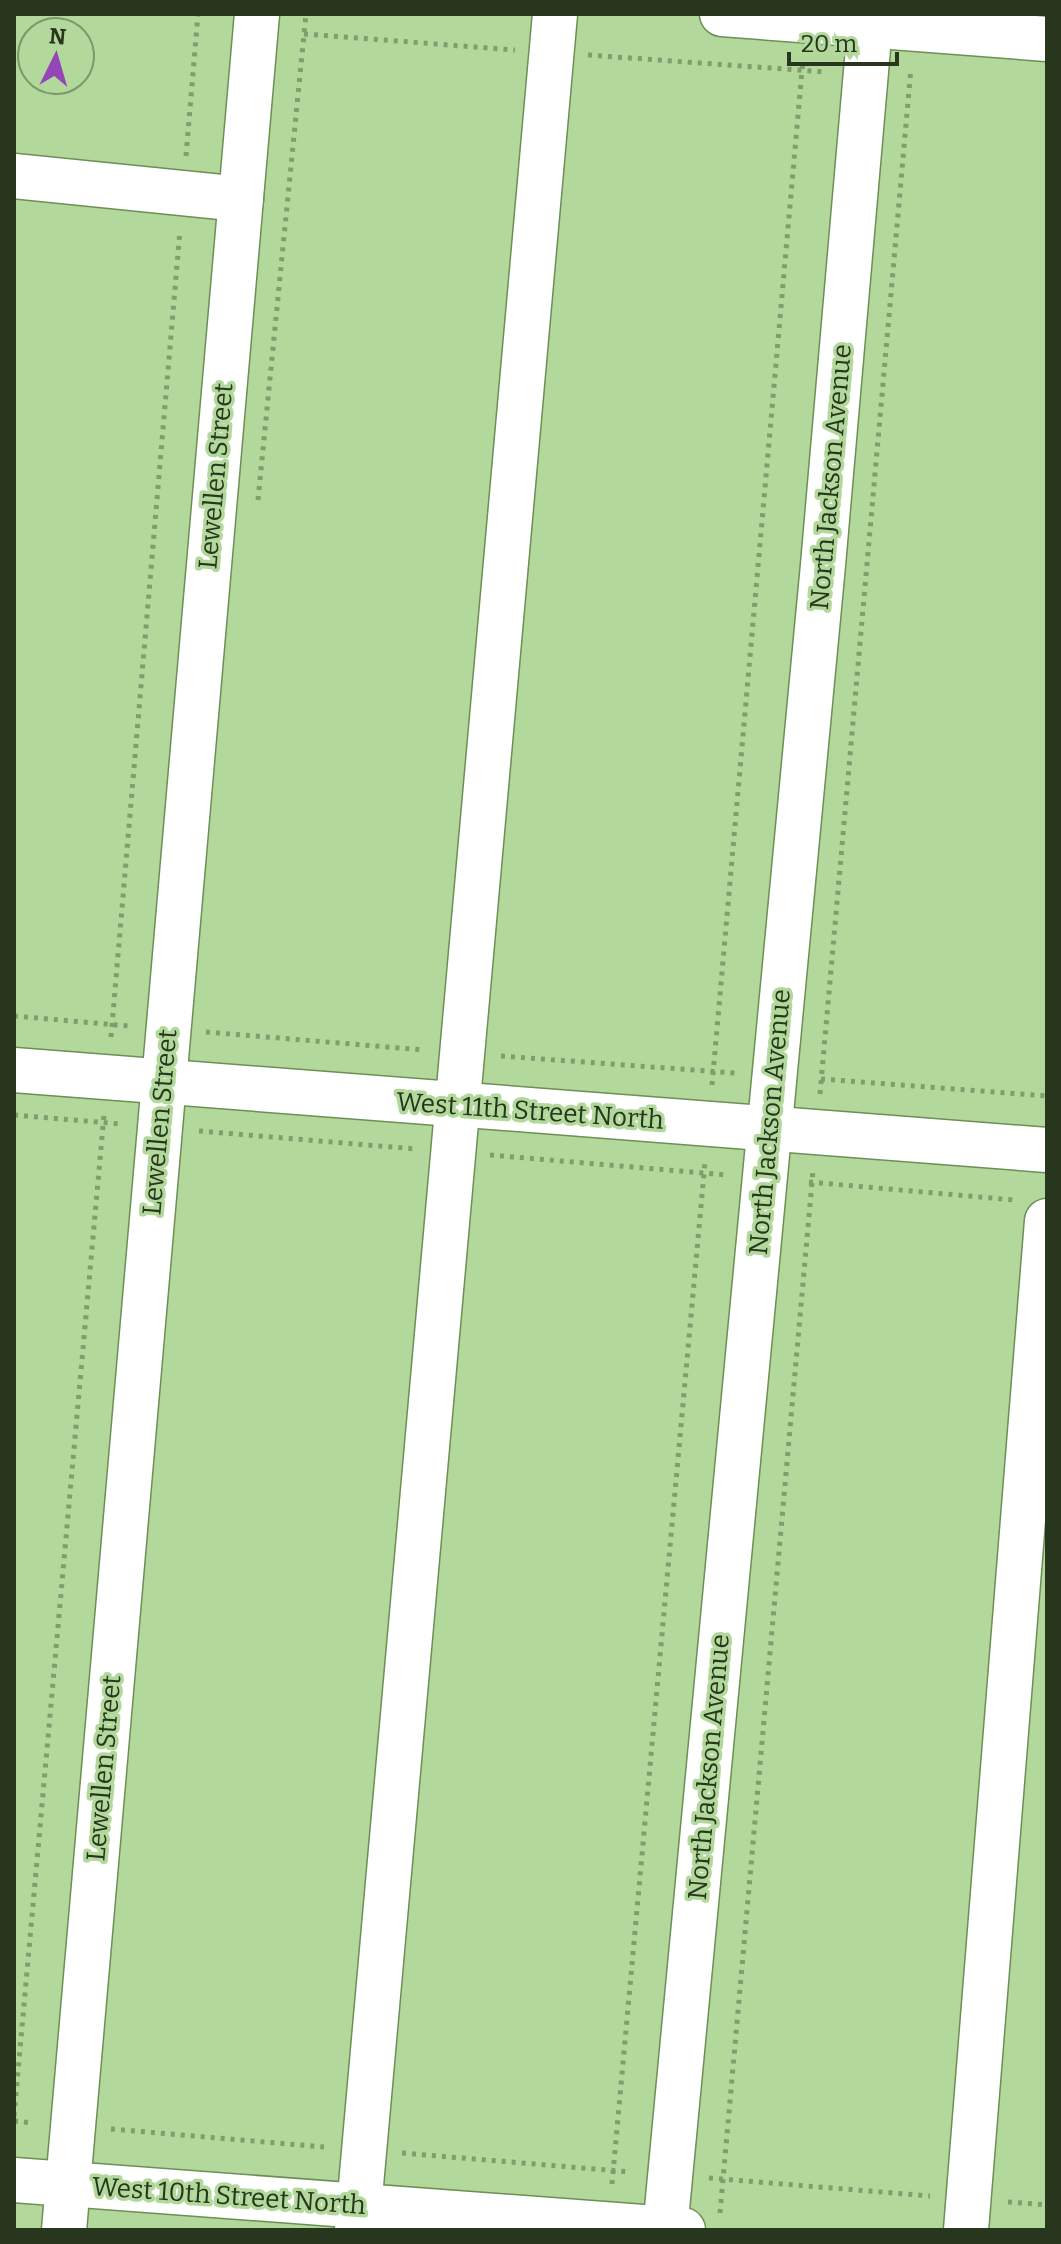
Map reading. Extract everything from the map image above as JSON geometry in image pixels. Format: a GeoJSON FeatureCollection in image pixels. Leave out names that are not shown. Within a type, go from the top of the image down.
{"type":"FeatureCollection","features":[{"type":"Feature","properties":{"kind":"street","name":"Lewellen Street"},"geometry":{"type":"LineString","coordinates":[[64,2230],[257,14]]}},
{"type":"Feature","properties":{"kind":"street"},"geometry":{"type":"LineString","coordinates":[[722,14],[869,35],[1047,39]]}},
{"type":"Feature","properties":{"kind":"street"},"geometry":{"type":"LineString","coordinates":[[358,2218],[553,33]]}},
{"type":"Feature","properties":{"kind":"street","name":"North Jackson Avenue"},"geometry":{"type":"LineString","coordinates":[[671,2229],[670,2175],[823,565],[869,35]]}},
{"type":"Feature","properties":{"kind":"street"},"geometry":{"type":"LineString","coordinates":[[14,176],[241,199]]}},
{"type":"Feature","properties":{"kind":"street","name":"West 11th Street North"},"geometry":{"type":"LineString","coordinates":[[14,1070],[1047,1150]]}},
{"type":"Feature","properties":{"kind":"street"},"geometry":{"type":"LineString","coordinates":[[967,2215],[1031,1210]]}},
{"type":"Feature","properties":{"kind":"street","name":"West 10th Street North"},"geometry":{"type":"LineString","coordinates":[[14,2180],[358,2218],[671,2229]]}},
{"type":"Feature","properties":{"kind":"path"},"geometry":{"type":"LineString","coordinates":[[304,34],[553,33],[819,73],[869,35],[890,62],[911,64]]}},
{"type":"Feature","properties":{"kind":"path"},"geometry":{"type":"LineString","coordinates":[[14,1016],[460,1053],[1047,1096]]}},
{"type":"Feature","properties":{"kind":"path"},"geometry":{"type":"LineString","coordinates":[[14,1115],[765,1178],[1031,1210]]}},
{"type":"Feature","properties":{"kind":"path"},"geometry":{"type":"LineString","coordinates":[[14,2121],[670,2175],[967,2215],[1047,2205]]}}]}
